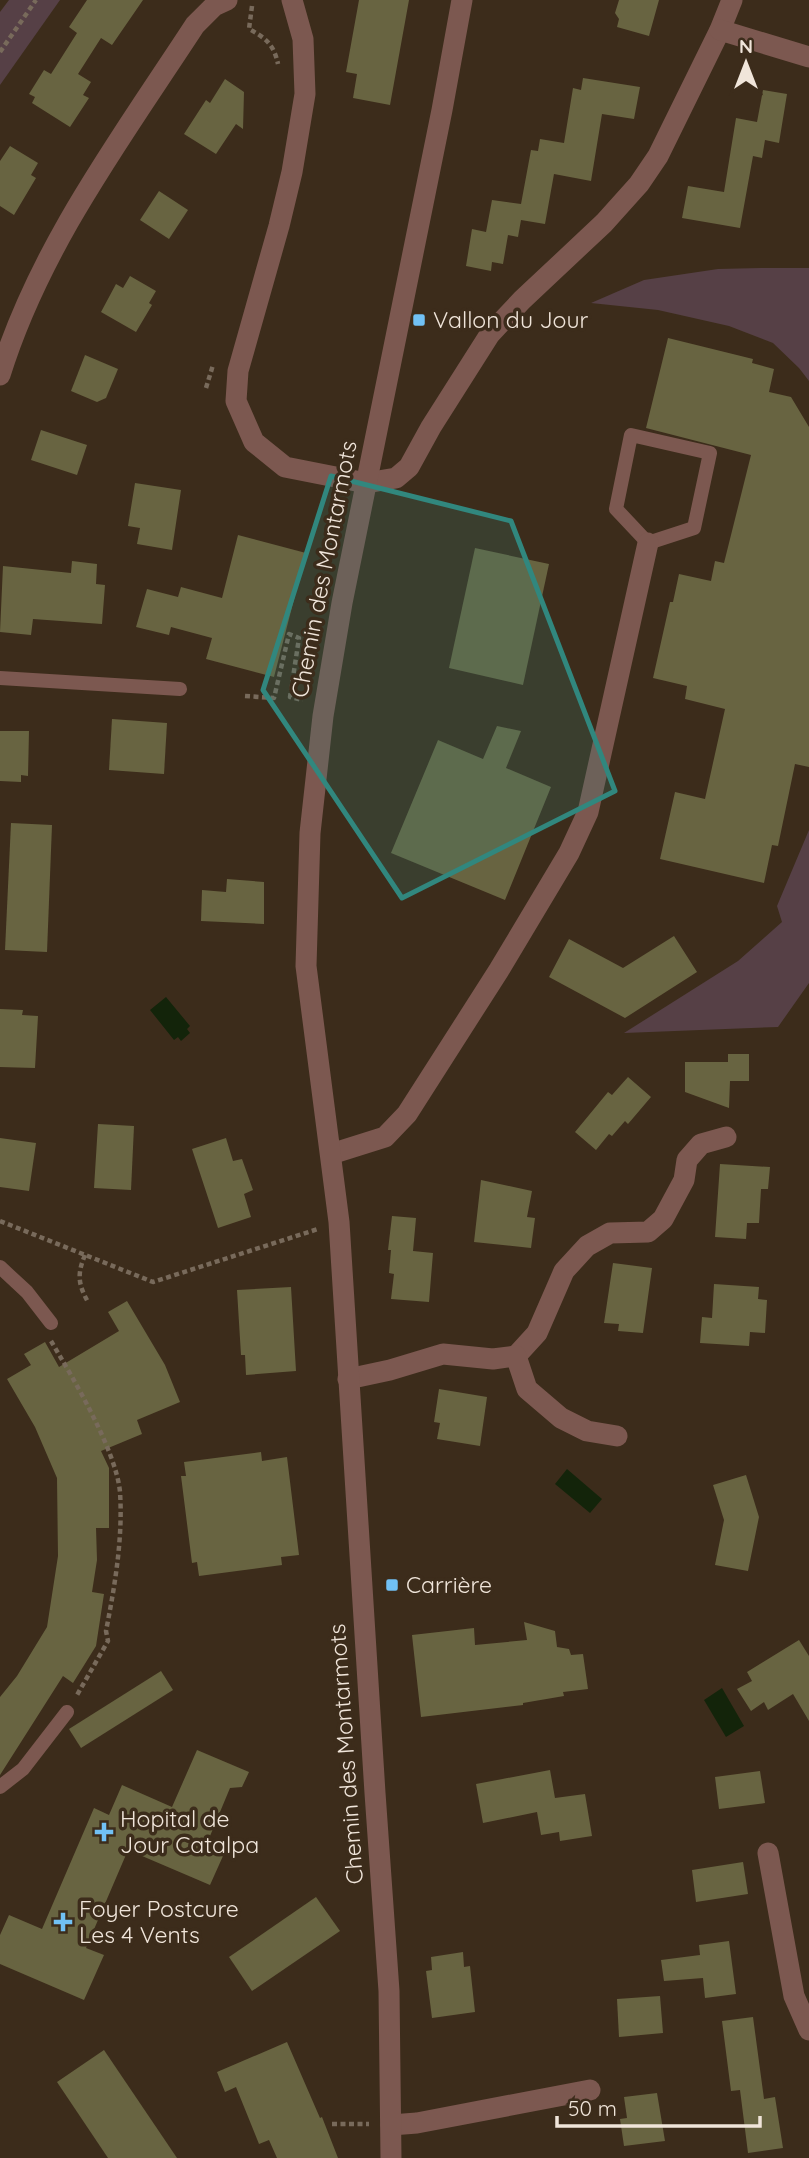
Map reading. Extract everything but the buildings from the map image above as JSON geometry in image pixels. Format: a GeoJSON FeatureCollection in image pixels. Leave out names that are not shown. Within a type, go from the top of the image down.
{"type":"FeatureCollection","features":[{"type":"Feature","properties":{"kind":"street"},"geometry":{"type":"LineString","coordinates":[[0,375],[10,344],[44,264],[79,203],[195,25],[214,6],[227,0]]}},
{"type":"Feature","properties":{"kind":"street"},"geometry":{"type":"LineString","coordinates":[[292,0],[303,39],[305,94],[292,172],[238,371],[236,401],[254,442],[285,467],[366,483],[396,478],[409,467],[490,334],[604,223],[639,184],[658,156],[732,0]]}},
{"type":"Feature","properties":{"kind":"street","name":"Chemin des Montarmots"},"geometry":{"type":"LineString","coordinates":[[390,2158],[389,1990],[339,1222],[306,966],[310,833],[325,705],[342,603],[462,0]]}},
{"type":"Feature","properties":{"kind":"street"},"geometry":{"type":"LineString","coordinates":[[720,30],[809,57]]}},
{"type":"Feature","properties":{"kind":"street"},"geometry":{"type":"LineString","coordinates":[[331,1154],[385,1137],[407,1114],[499,970],[569,853],[588,812],[648,543]]}},
{"type":"Feature","properties":{"kind":"street"},"geometry":{"type":"LineString","coordinates":[[348,1379],[443,1354],[493,1359],[516,1356],[537,1333],[564,1271],[587,1246],[610,1233],[648,1231],[663,1219],[684,1180],[687,1160],[701,1144],[726,1137]]}},
{"type":"Feature","properties":{"kind":"street"},"geometry":{"type":"LineString","coordinates":[[516,1356],[527,1389],[561,1418],[587,1431],[617,1436]]}},
{"type":"Feature","properties":{"kind":"street"},"geometry":{"type":"LineString","coordinates":[[768,1853],[794,1996],[809,2030]]}},
{"type":"Feature","properties":{"kind":"street"},"geometry":{"type":"LineString","coordinates":[[391,2125],[417,2123],[590,2090]]}},
{"type":"Feature","properties":{"kind":"lane"},"geometry":{"type":"LineString","coordinates":[[631,435],[710,453],[694,528],[648,543],[616,509],[631,435]]}},
{"type":"Feature","properties":{"kind":"lane"},"geometry":{"type":"LineString","coordinates":[[0,678],[180,689]]}},
{"type":"Feature","properties":{"kind":"lane"},"geometry":{"type":"LineString","coordinates":[[0,1267],[27,1292],[51,1323]]}},
{"type":"Feature","properties":{"kind":"lane"},"geometry":{"type":"LineString","coordinates":[[0,1787],[23,1769],[66,1712]]}},
{"type":"Feature","properties":{"kind":"path"},"geometry":{"type":"LineString","coordinates":[[0,52],[36,0]]}},
{"type":"Feature","properties":{"kind":"path"},"geometry":{"type":"LineString","coordinates":[[251,0],[249,29],[267,38],[275,52],[279,69]]}},
{"type":"Feature","properties":{"kind":"path"},"geometry":{"type":"LineString","coordinates":[[206,388],[214,362]]}},
{"type":"Feature","properties":{"kind":"path"},"geometry":{"type":"LineString","coordinates":[[245,696],[274,698],[289,634],[299,638],[290,698],[325,705]]}},
{"type":"Feature","properties":{"kind":"path"},"geometry":{"type":"LineString","coordinates":[[0,1221],[153,1282],[339,1222]]}},
{"type":"Feature","properties":{"kind":"path"},"geometry":{"type":"LineString","coordinates":[[85,1255],[79,1277],[80,1288],[88,1302]]}},
{"type":"Feature","properties":{"kind":"path"},"geometry":{"type":"LineString","coordinates":[[51,1323],[48,1336],[87,1405],[120,1490],[119,1554],[106,1631],[108,1641],[66,1712]]}},
{"type":"Feature","properties":{"kind":"path"},"geometry":{"type":"LineString","coordinates":[[332,2124],[391,2125]]}},
{"type":"Feature","properties":{"kind":"highlighted area"},"geometry":{"type":"Polygon","coordinates":[[[331,476],[511,521],[615,791],[402,898],[263,690],[331,476]]]}},
{"type":"Feature","properties":{"kind":"shaded area"},"geometry":{"type":"Polygon","coordinates":[[[9,0],[60,0],[0,85],[0,12],[9,0]]]}},
{"type":"Feature","properties":{"kind":"shaded area"},"geometry":{"type":"Polygon","coordinates":[[[809,268],[809,381],[773,343],[729,326],[658,310],[591,303],[644,280],[718,269],[809,268]]]}},
{"type":"Feature","properties":{"kind":"shaded area"},"geometry":{"type":"Polygon","coordinates":[[[809,830],[809,983],[778,1027],[624,1033],[738,961],[782,922],[777,906],[809,830]]]}},
{"type":"Feature","properties":{"kind":"shaded area"},"geometry":{"type":"Polygon","coordinates":[[[166,997],[190,1026],[187,1029],[190,1033],[181,1041],[178,1037],[174,1040],[150,1010],[166,997]]]}},
{"type":"Feature","properties":{"kind":"shaded area"},"geometry":{"type":"Polygon","coordinates":[[[567,1469],[602,1499],[590,1513],[555,1484],[567,1469]]]}},
{"type":"Feature","properties":{"kind":"shaded area"},"geometry":{"type":"Polygon","coordinates":[[[722,1688],[744,1726],[726,1737],[704,1700],[722,1688]]]}},
{"type":"Feature","properties":{"kind":"place","name":"Vallon du Jour"},"geometry":{"type":"Point","coordinates":[419,320]}},
{"type":"Feature","properties":{"kind":"place","name":"Carrière"},"geometry":{"type":"Point","coordinates":[392,1585]}},
{"type":"Feature","properties":{"kind":"place","name":"Hopital de Jour Catalpa"},"geometry":{"type":"Point","coordinates":[104,1832]}},
{"type":"Feature","properties":{"kind":"place","name":"Foyer Postcure Les 4 Vents"},"geometry":{"type":"Point","coordinates":[63,1922]}}]}
